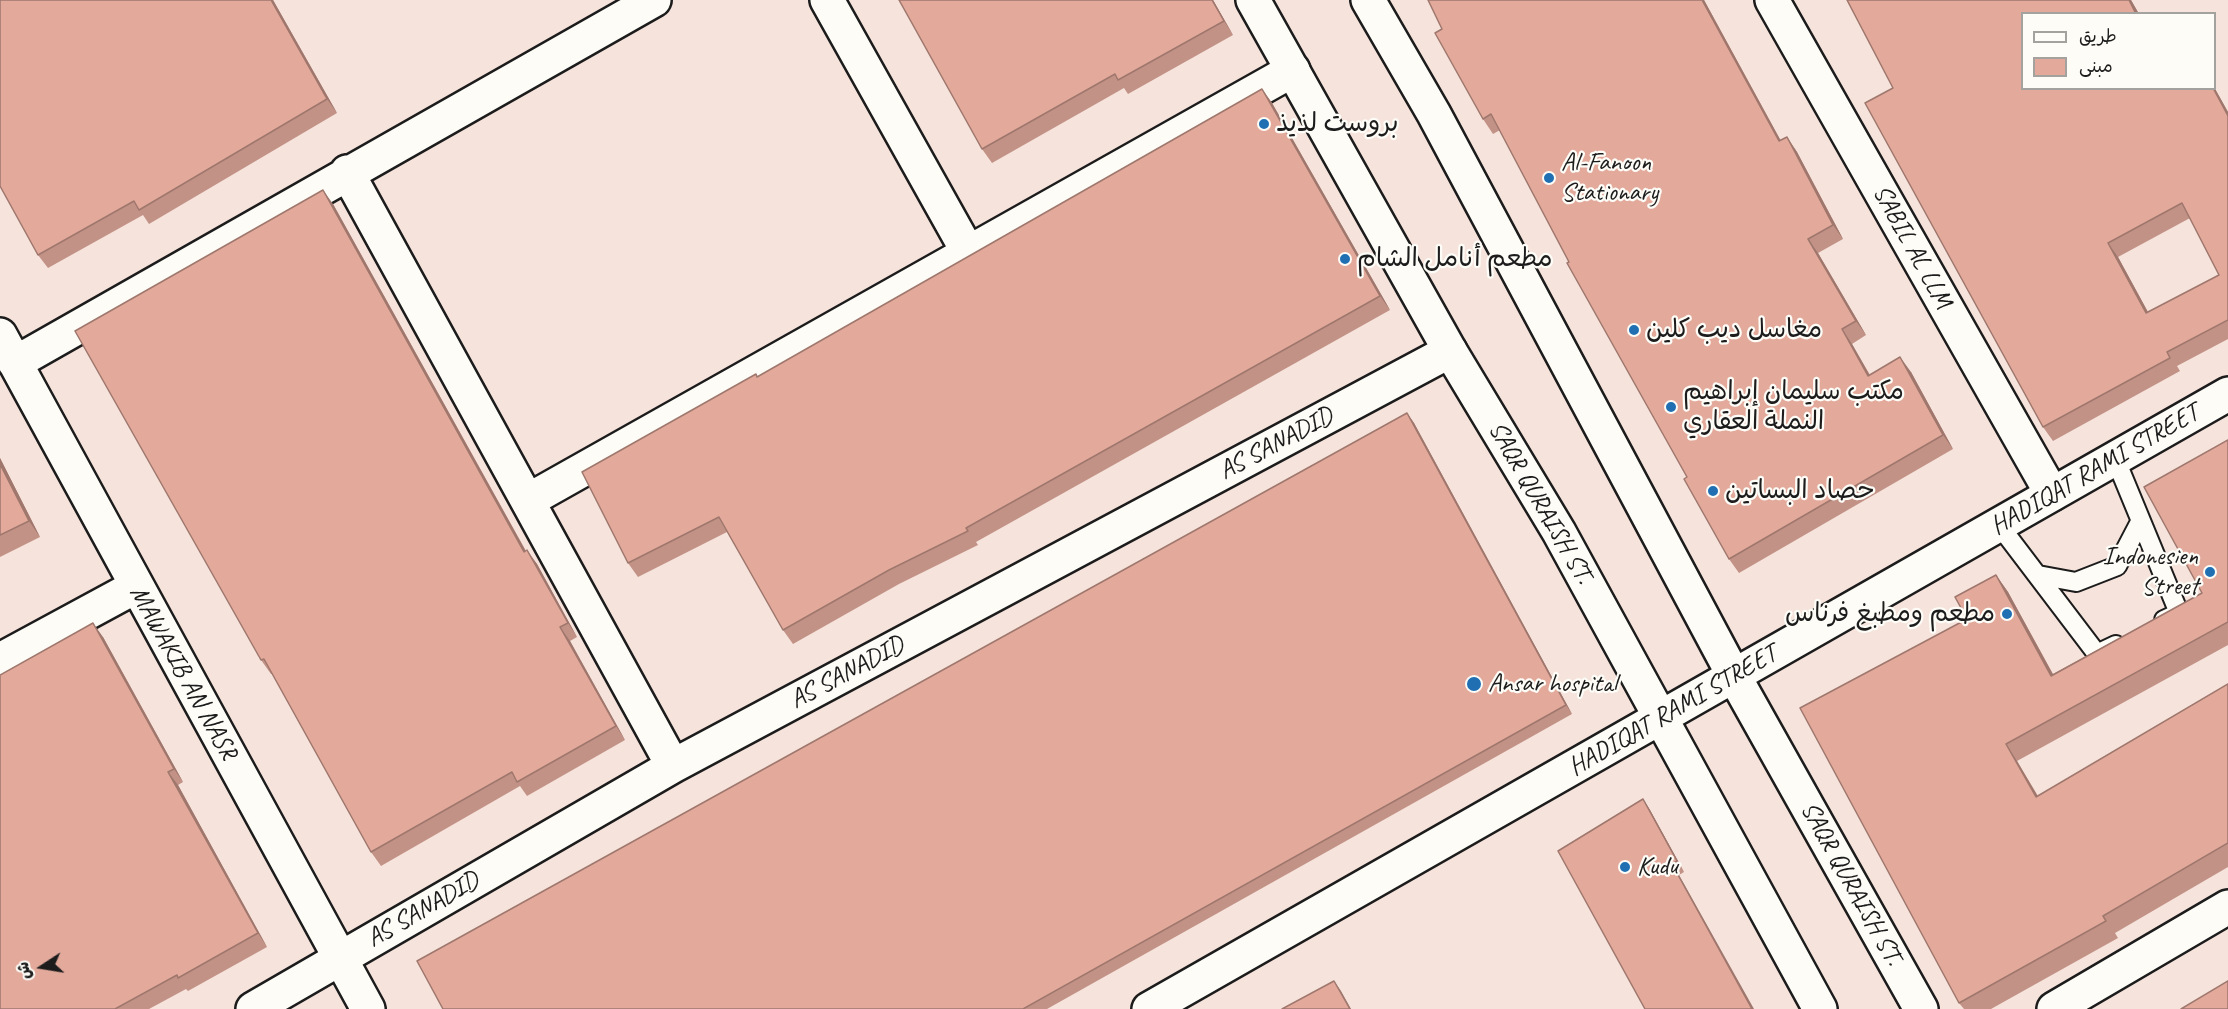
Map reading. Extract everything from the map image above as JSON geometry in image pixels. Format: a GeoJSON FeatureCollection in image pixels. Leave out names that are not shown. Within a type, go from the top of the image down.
{"type":"FeatureCollection","features":[{"type":"Feature","properties":{"kind":"street"},"geometry":{"type":"LineString","coordinates":[[8,349],[347,172],[654,0]]}},
{"type":"Feature","properties":{"kind":"street"},"geometry":{"type":"LineString","coordinates":[[826,0],[968,252]]}},
{"type":"Feature","properties":{"kind":"street","name":"SAQR QURAISH ST."},"geometry":{"type":"LineString","coordinates":[[1253,0],[1450,351],[1559,532],[1820,1009]]}},
{"type":"Feature","properties":{"kind":"street","name":"SAQR QURAISH ST."},"geometry":{"type":"LineString","coordinates":[[1368,0],[1434,114],[1734,676],[1921,1009]]}},
{"type":"Feature","properties":{"kind":"street","name":"SABIL AL LLM"},"geometry":{"type":"LineString","coordinates":[[1772,0],[2052,495]]}},
{"type":"Feature","properties":{"kind":"street"},"geometry":{"type":"LineString","coordinates":[[529,500],[1293,70]]}},
{"type":"Feature","properties":{"kind":"street"},"geometry":{"type":"LineString","coordinates":[[347,172],[673,766]]}},
{"type":"Feature","properties":{"kind":"street","name":"MAWAKIB AN NASR"},"geometry":{"type":"LineString","coordinates":[[8,349],[135,587],[368,1009]]}},
{"type":"Feature","properties":{"kind":"street","name":"AS SANADID"},"geometry":{"type":"LineString","coordinates":[[253,1009],[673,766],[1450,351]]}},
{"type":"Feature","properties":{"kind":"street","name":"HADIQAT RAMI STREET"},"geometry":{"type":"LineString","coordinates":[[1149,1009],[2228,394]]}},
{"type":"Feature","properties":{"kind":"street"},"geometry":{"type":"LineString","coordinates":[[0,660],[135,587]]}},
{"type":"Feature","properties":{"kind":"street"},"geometry":{"type":"LineString","coordinates":[[2054,1009],[2228,907]]}},
{"type":"Feature","properties":{"kind":"lane"},"geometry":{"type":"LineString","coordinates":[[2115,458],[2179,612],[2149,628]]}},
{"type":"Feature","properties":{"kind":"lane"},"geometry":{"type":"LineString","coordinates":[[2038,575],[2076,582],[2117,566],[2140,522]]}},
{"type":"Feature","properties":{"kind":"lane"},"geometry":{"type":"LineString","coordinates":[[1999,525],[2097,654],[2128,639]]}},
{"type":"Feature","properties":{"kind":"building"},"geometry":{"type":"Polygon","coordinates":[[[0,0],[271,0],[327,99],[139,210],[134,201],[38,255],[0,186],[0,0]]]}},
{"type":"Feature","properties":{"kind":"building"},"geometry":{"type":"Polygon","coordinates":[[[899,0],[1212,0],[1224,21],[1118,80],[1115,74],[982,149],[899,0]]]}},
{"type":"Feature","properties":{"kind":"building"},"geometry":{"type":"Polygon","coordinates":[[[1428,0],[1702,0],[1779,141],[1787,137],[1833,225],[1808,239],[1856,321],[1842,329],[1868,376],[1900,357],[1943,435],[1729,559],[1684,479],[1687,477],[1567,263],[1569,262],[1491,114],[1483,119],[1435,33],[1442,29],[1428,0]]]}},
{"type":"Feature","properties":{"kind":"building"},"geometry":{"type":"Polygon","coordinates":[[[1847,0],[2129,0],[2135,12],[2021,12],[2021,90],[2214,90],[2228,116],[2228,320],[2167,352],[2170,358],[2043,427],[1865,103],[1893,88],[1847,0]],[[2182,203],[2108,243],[2146,313],[2219,275],[2182,203]]]}},
{"type":"Feature","properties":{"kind":"building"},"geometry":{"type":"Polygon","coordinates":[[[1262,89],[1380,296],[966,528],[968,531],[889,570],[783,630],[719,517],[628,563],[582,472],[756,374],[757,377],[1262,89]]]}},
{"type":"Feature","properties":{"kind":"building"},"geometry":{"type":"Polygon","coordinates":[[[323,190],[524,552],[527,550],[568,623],[560,627],[616,726],[517,782],[512,772],[371,852],[264,659],[261,660],[75,331],[323,190]]]}},
{"type":"Feature","properties":{"kind":"building"},"geometry":{"type":"Polygon","coordinates":[[[1407,413],[1566,705],[1023,1009],[443,1009],[417,961],[1407,413]]]}},
{"type":"Feature","properties":{"kind":"building"},"geometry":{"type":"Polygon","coordinates":[[[2228,440],[2228,622],[2006,744],[2036,797],[2228,684],[2228,843],[2103,916],[2106,921],[1959,1003],[1800,708],[1967,619],[1955,597],[1996,575],[2051,676],[2202,593],[2144,487],[2228,440]]]}},
{"type":"Feature","properties":{"kind":"building"},"geometry":{"type":"Polygon","coordinates":[[[0,464],[29,521],[0,535],[0,464]]]}},
{"type":"Feature","properties":{"kind":"building"},"geometry":{"type":"Polygon","coordinates":[[[93,623],[174,769],[168,772],[258,933],[178,978],[177,975],[115,1009],[0,1009],[0,675],[93,623]]]}},
{"type":"Feature","properties":{"kind":"building"},"geometry":{"type":"Polygon","coordinates":[[[1643,799],[1677,861],[1672,864],[1752,1009],[1645,1009],[1558,851],[1643,799]]]}},
{"type":"Feature","properties":{"kind":"building"},"geometry":{"type":"Polygon","coordinates":[[[1334,981],[1350,1009],[1282,1009],[1334,981]]]}},
{"type":"Feature","properties":{"kind":"building"},"geometry":{"type":"Polygon","coordinates":[[[2228,981],[2228,1009],[2181,1009],[2228,981]]]}},
{"type":"Feature","properties":{"kind":"place","name":"بروست لذيذ"},"geometry":{"type":"Point","coordinates":[1264,124]}},
{"type":"Feature","properties":{"kind":"place","name":"Al-Fanoon Stationary"},"geometry":{"type":"Point","coordinates":[1549,178]}},
{"type":"Feature","properties":{"kind":"place","name":"مطعم أنامل الشام"},"geometry":{"type":"Point","coordinates":[1345,259]}},
{"type":"Feature","properties":{"kind":"place","name":"مغاسل ديب كلين"},"geometry":{"type":"Point","coordinates":[1634,330]}},
{"type":"Feature","properties":{"kind":"place","name":"مكتب سليمان إبراهيم النملة العقاري"},"geometry":{"type":"Point","coordinates":[1671,407]}},
{"type":"Feature","properties":{"kind":"place","name":"حصاد البساتين"},"geometry":{"type":"Point","coordinates":[1713,491]}},
{"type":"Feature","properties":{"kind":"place","name":"Indonesien Street"},"geometry":{"type":"Point","coordinates":[2210,572]}},
{"type":"Feature","properties":{"kind":"place","name":"مطعم ومطبغ فرناس"},"geometry":{"type":"Point","coordinates":[2007,614]}},
{"type":"Feature","properties":{"kind":"place","name":"Ansar hospital"},"geometry":{"type":"Point","coordinates":[1474,684]}},
{"type":"Feature","properties":{"kind":"place","name":"Kudu"},"geometry":{"type":"Point","coordinates":[1625,867]}}]}
